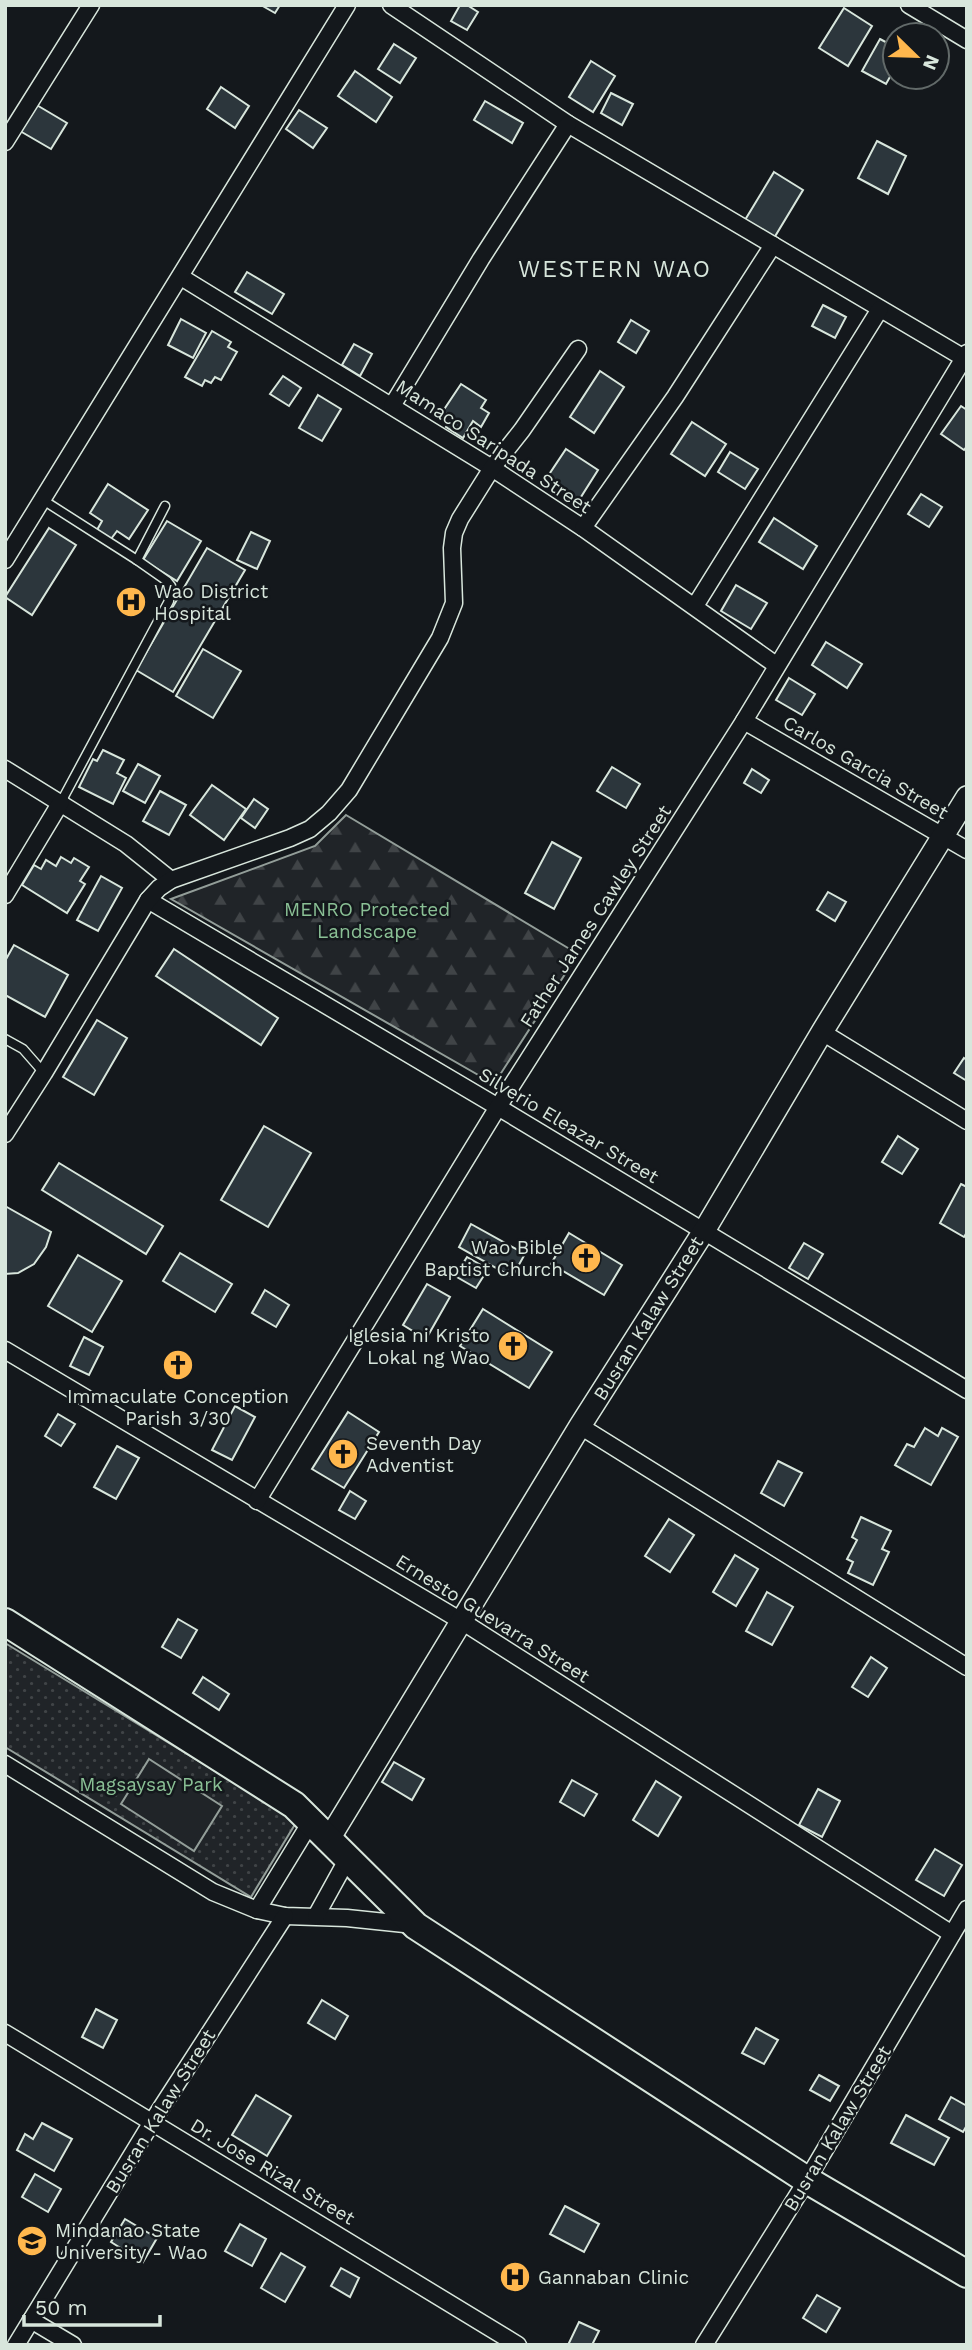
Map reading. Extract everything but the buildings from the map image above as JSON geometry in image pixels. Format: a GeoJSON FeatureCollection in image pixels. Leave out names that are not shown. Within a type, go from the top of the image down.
{"type":"FeatureCollection","features":[{"type":"Feature","properties":{"kind":"main road"},"geometry":{"type":"LineString","coordinates":[[5,1622],[273,1790],[321,1830],[416,1926],[807,2180],[967,2274]]}},
{"type":"Feature","properties":{"kind":"street"},"geometry":{"type":"LineString","coordinates":[[5,142],[91,5]]}},
{"type":"Feature","properties":{"kind":"street"},"geometry":{"type":"LineString","coordinates":[[5,560],[347,5]]}},
{"type":"Feature","properties":{"kind":"street"},"geometry":{"type":"LineString","coordinates":[[391,5],[568,124],[880,309],[965,356]]}},
{"type":"Feature","properties":{"kind":"street"},"geometry":{"type":"LineString","coordinates":[[909,5],[967,40]]}},
{"type":"Feature","properties":{"kind":"street"},"geometry":{"type":"LineString","coordinates":[[393,406],[481,259],[568,124]]}},
{"type":"Feature","properties":{"kind":"street"},"geometry":{"type":"LineString","coordinates":[[583,528],[675,397],[773,245]]}},
{"type":"Feature","properties":{"kind":"street","name":"Mamaco Saripada Street"},"geometry":{"type":"LineString","coordinates":[[181,276],[492,468],[583,528],[776,665]]}},
{"type":"Feature","properties":{"kind":"street"},"geometry":{"type":"LineString","coordinates":[[695,606],[880,309]]}},
{"type":"Feature","properties":{"kind":"street"},"geometry":{"type":"LineString","coordinates":[[5,1134],[148,900],[159,888],[171,880],[310,828],[329,813],[349,790],[449,619],[454,603],[452,548],[460,519],[492,468],[578,349]]}},
{"type":"Feature","properties":{"kind":"street","name":"Father James Cawley Street"},"geometry":{"type":"LineString","coordinates":[[257,1501],[498,1107],[744,721],[965,356]]}},
{"type":"Feature","properties":{"kind":"street","name":"Carlos Garcia Street"},"geometry":{"type":"LineString","coordinates":[[744,721],[967,850]]}},
{"type":"Feature","properties":{"kind":"street"},"geometry":{"type":"LineString","coordinates":[[5,769],[126,844],[171,880]]}},
{"type":"Feature","properties":{"kind":"street","name":"Busran Kalaw Street"},"geometry":{"type":"LineString","coordinates":[[321,1830],[463,1622],[580,1426],[704,1231],[822,1032],[967,797]]}},
{"type":"Feature","properties":{"kind":"street"},"geometry":{"type":"LineString","coordinates":[[5,895],[61,802]]}},
{"type":"Feature","properties":{"kind":"street","name":"Silverio Eleazar Street"},"geometry":{"type":"LineString","coordinates":[[148,900],[967,1390]]}},
{"type":"Feature","properties":{"kind":"street"},"geometry":{"type":"LineString","coordinates":[[822,1032],[967,1121]]}},
{"type":"Feature","properties":{"kind":"street","name":"Ernesto Guevarra Street"},"geometry":{"type":"LineString","coordinates":[[8,1357],[463,1622],[952,1934]]}},
{"type":"Feature","properties":{"kind":"street"},"geometry":{"type":"LineString","coordinates":[[580,1426],[967,1667]]}},
{"type":"Feature","properties":{"kind":"street"},"geometry":{"type":"LineString","coordinates":[[5,1764],[213,1892],[257,1910],[285,1916],[316,1916],[416,1926]]}},
{"type":"Feature","properties":{"kind":"street"},"geometry":{"type":"LineString","coordinates":[[257,1910],[321,1830]]}},
{"type":"Feature","properties":{"kind":"street"},"geometry":{"type":"LineString","coordinates":[[316,1916],[348,1858]]}},
{"type":"Feature","properties":{"kind":"street","name":"Busran Kalaw Street"},"geometry":{"type":"LineString","coordinates":[[704,2345],[807,2180],[967,1909]]}},
{"type":"Feature","properties":{"kind":"street","name":"Busran Kalaw Street"},"geometry":{"type":"LineString","coordinates":[[16,2345],[152,2122],[285,1916]]}},
{"type":"Feature","properties":{"kind":"street","name":"Dr. Jose Rizal Street"},"geometry":{"type":"LineString","coordinates":[[5,2033],[518,2345]]}},
{"type":"Feature","properties":{"kind":"street"},"geometry":{"type":"LineString","coordinates":[[31,2320],[73,2345]]}},
{"type":"Feature","properties":{"kind":"lane"},"geometry":{"type":"LineString","coordinates":[[43,500],[137,560],[171,586],[169,601],[61,802]]}},
{"type":"Feature","properties":{"kind":"lane"},"geometry":{"type":"LineString","coordinates":[[137,560],[165,506]]}},
{"type":"Feature","properties":{"kind":"lane"},"geometry":{"type":"LineString","coordinates":[[5,1039],[23,1049],[44,1073]]}},
{"type":"Feature","properties":{"kind":"green space","name":"MENRO Protected Landscape"},"geometry":{"type":"Polygon","coordinates":[[[346,815],[578,954],[494,1084],[171,899],[315,846],[346,815]]]}},
{"type":"Feature","properties":{"kind":"green space","name":"Magsaysay Park"},"geometry":{"type":"Polygon","coordinates":[[[5,1643],[297,1821],[251,1897],[5,1747],[5,1643]]]}},
{"type":"Feature","properties":{"kind":"green space"},"geometry":{"type":"Polygon","coordinates":[[[149,1759],[222,1806],[194,1851],[121,1804],[149,1759]]]}},
{"type":"Feature","properties":{"kind":"place","name":"Wao District Hospital"},"geometry":{"type":"Point","coordinates":[131,602]}},
{"type":"Feature","properties":{"kind":"place","name":"Wao Bible Baptist Church"},"geometry":{"type":"Point","coordinates":[586,1258]}},
{"type":"Feature","properties":{"kind":"place","name":"Iglesia ni Kristo Lokal ng Wao"},"geometry":{"type":"Point","coordinates":[513,1346]}},
{"type":"Feature","properties":{"kind":"place","name":"Immaculate Conception Parish 3/30"},"geometry":{"type":"Point","coordinates":[178,1365]}},
{"type":"Feature","properties":{"kind":"place","name":"Seventh Day Adventist"},"geometry":{"type":"Point","coordinates":[343,1454]}},
{"type":"Feature","properties":{"kind":"place","name":"Mindanao State University - Wao"},"geometry":{"type":"Point","coordinates":[32,2241]}},
{"type":"Feature","properties":{"kind":"place","name":"Gannaban Clinic"},"geometry":{"type":"Point","coordinates":[515,2277]}},
{"type":"Feature","properties":{"kind":"district","name":"WESTERN WAO"},"geometry":{"type":"Point","coordinates":[615,269]}}]}
